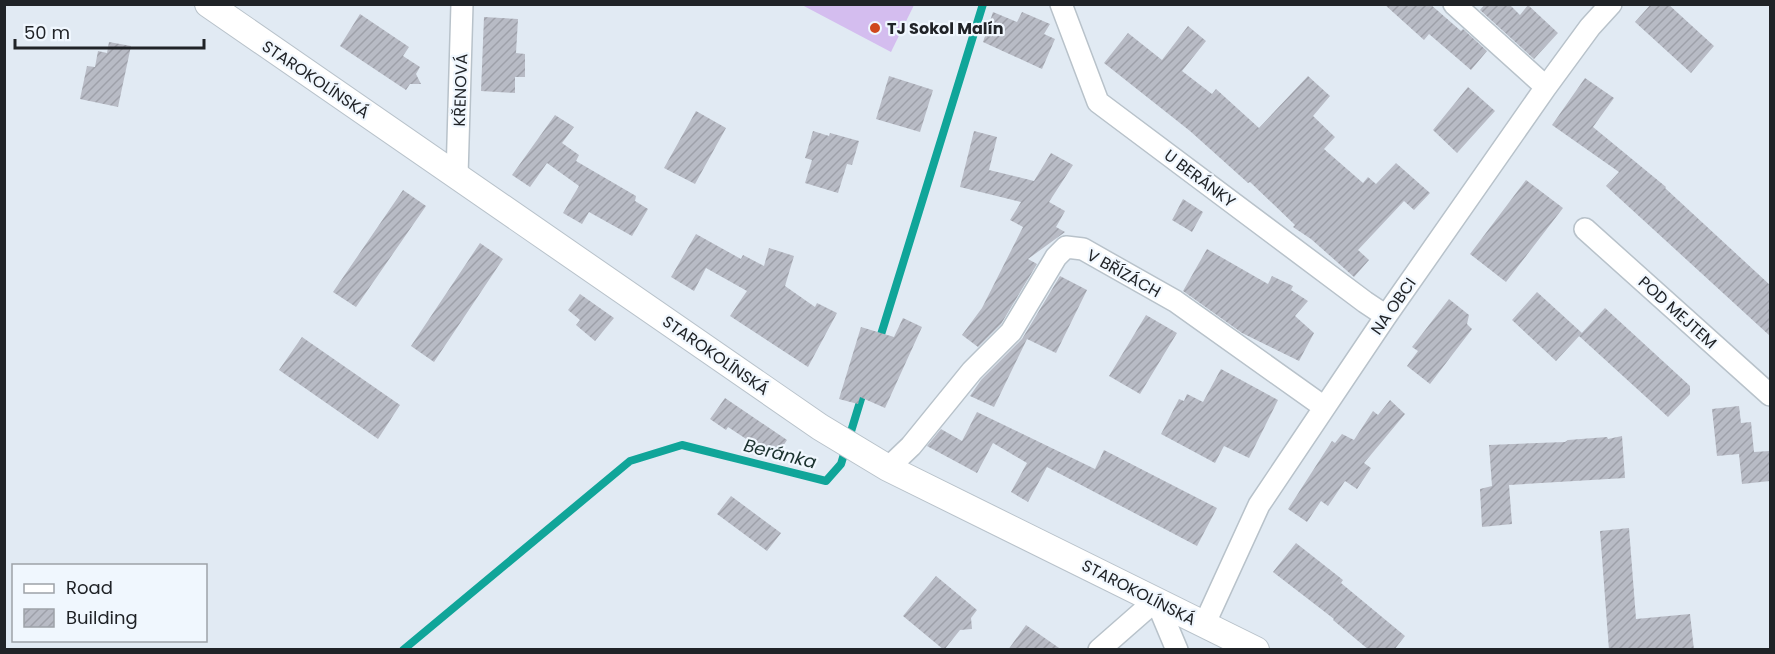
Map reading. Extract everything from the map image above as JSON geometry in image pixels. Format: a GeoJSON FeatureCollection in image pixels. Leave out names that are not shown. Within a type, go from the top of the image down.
{"type":"FeatureCollection","features":[{"type":"Feature","properties":{"kind":"street","name":"STAROKOLÍNSKÁ"},"geometry":{"type":"LineString","coordinates":[[208,4],[832,435],[888,468],[1256,650]]}},
{"type":"Feature","properties":{"kind":"street","name":"KŘENOVÁ"},"geometry":{"type":"LineString","coordinates":[[457,176],[462,4]]}},
{"type":"Feature","properties":{"kind":"street","name":"U BERÁNKY"},"geometry":{"type":"LineString","coordinates":[[1061,4],[1098,102],[1365,303],[1386,315]]}},
{"type":"Feature","properties":{"kind":"street"},"geometry":{"type":"LineString","coordinates":[[1454,4],[1546,87]]}},
{"type":"Feature","properties":{"kind":"street","name":"NA OBCI"},"geometry":{"type":"LineString","coordinates":[[1204,625],[1259,505],[1386,315],[1546,87],[1590,27],[1611,4]]}},
{"type":"Feature","properties":{"kind":"street","name":"POD MEJTEM"},"geometry":{"type":"LineString","coordinates":[[1585,229],[1770,395]]}},
{"type":"Feature","properties":{"kind":"street","name":"V BŘÍZÁCH"},"geometry":{"type":"LineString","coordinates":[[888,468],[911,446],[972,371],[1011,332],[1056,257],[1066,247],[1083,249],[1175,301],[1324,407]]}},
{"type":"Feature","properties":{"kind":"street"},"geometry":{"type":"LineString","coordinates":[[1099,650],[1156,600],[1177,650]]}},
{"type":"Feature","properties":{"kind":"shaded area","name":"TJ Sokol Malín"},"geometry":{"type":"Polygon","coordinates":[[[802,5],[914,5],[891,52],[802,5]]]}},
{"type":"Feature","properties":{"kind":"building"},"geometry":{"type":"Polygon","coordinates":[[[1384,4],[1430,4],[1487,51],[1471,70],[1429,34],[1424,40],[1384,4]]]}},
{"type":"Feature","properties":{"kind":"building"},"geometry":{"type":"Polygon","coordinates":[[[1485,4],[1509,4],[1520,15],[1528,5],[1558,33],[1534,59],[1480,10],[1485,4]]]}},
{"type":"Feature","properties":{"kind":"building"},"geometry":{"type":"Polygon","coordinates":[[[1651,4],[1668,4],[1714,46],[1691,73],[1635,22],[1651,4]]]}},
{"type":"Feature","properties":{"kind":"building"},"geometry":{"type":"Polygon","coordinates":[[[993,12],[1017,22],[1022,12],[1050,24],[1044,34],[1055,39],[1042,69],[983,42],[993,12]]]}},
{"type":"Feature","properties":{"kind":"building"},"geometry":{"type":"Polygon","coordinates":[[[360,14],[409,47],[403,56],[420,67],[416,74],[421,84],[410,84],[406,90],[340,46],[360,14]]]}},
{"type":"Feature","properties":{"kind":"building"},"geometry":{"type":"Polygon","coordinates":[[[484,17],[518,19],[516,53],[525,54],[525,77],[515,77],[515,93],[481,91],[484,17]]]}},
{"type":"Feature","properties":{"kind":"building"},"geometry":{"type":"Polygon","coordinates":[[[1188,26],[1206,41],[1182,71],[1212,94],[1216,89],[1259,128],[1308,76],[1330,96],[1313,116],[1335,137],[1324,149],[1363,183],[1368,177],[1376,184],[1396,163],[1430,193],[1414,210],[1404,201],[1358,250],[1369,260],[1354,277],[1311,239],[1293,227],[1295,225],[1250,182],[1248,183],[1190,131],[1104,63],[1128,33],[1162,60],[1188,26]]]}},
{"type":"Feature","properties":{"kind":"building"},"geometry":{"type":"Polygon","coordinates":[[[109,42],[131,46],[118,107],[80,99],[87,66],[95,67],[98,51],[107,53],[109,42]]]}},
{"type":"Feature","properties":{"kind":"building"},"geometry":{"type":"Polygon","coordinates":[[[889,76],[933,90],[920,132],[876,119],[889,76]]]}},
{"type":"Feature","properties":{"kind":"building"},"geometry":{"type":"Polygon","coordinates":[[[1585,78],[1614,98],[1593,127],[1666,187],[1770,285],[1770,336],[1606,186],[1619,172],[1552,125],[1585,78]]]}},
{"type":"Feature","properties":{"kind":"building"},"geometry":{"type":"Polygon","coordinates":[[[1468,87],[1495,111],[1457,153],[1433,130],[1468,87]]]}},
{"type":"Feature","properties":{"kind":"building"},"geometry":{"type":"Polygon","coordinates":[[[696,111],[726,128],[695,184],[664,168],[696,111]]]}},
{"type":"Feature","properties":{"kind":"building"},"geometry":{"type":"Polygon","coordinates":[[[555,115],[574,127],[562,143],[579,155],[576,161],[636,196],[635,201],[648,209],[632,236],[589,212],[582,224],[563,213],[579,186],[547,163],[530,187],[512,175],[555,115]]]}},
{"type":"Feature","properties":{"kind":"building"},"geometry":{"type":"Polygon","coordinates":[[[813,131],[859,141],[852,165],[847,164],[838,193],[805,183],[812,160],[805,158],[813,131]]]}},
{"type":"Feature","properties":{"kind":"building"},"geometry":{"type":"Polygon","coordinates":[[[974,131],[997,137],[989,170],[1034,181],[1051,153],[1073,165],[1049,202],[1065,211],[1056,227],[1065,232],[1028,259],[1037,264],[1001,324],[978,347],[962,335],[982,308],[1023,227],[1010,220],[1021,202],[960,187],[974,131]]]}},
{"type":"Feature","properties":{"kind":"building"},"geometry":{"type":"Polygon","coordinates":[[[1526,180],[1563,208],[1506,282],[1470,254],[1526,180]]]}},
{"type":"Feature","properties":{"kind":"building"},"geometry":{"type":"Polygon","coordinates":[[[403,190],[426,206],[356,307],[333,292],[403,190]]]}},
{"type":"Feature","properties":{"kind":"building"},"geometry":{"type":"Polygon","coordinates":[[[1183,199],[1203,212],[1192,232],[1172,220],[1183,199]]]}},
{"type":"Feature","properties":{"kind":"building"},"geometry":{"type":"Polygon","coordinates":[[[696,234],[741,259],[743,255],[764,266],[769,248],[794,256],[785,286],[815,307],[817,303],[837,313],[808,367],[730,316],[747,291],[706,268],[694,291],[671,277],[696,234]]]}},
{"type":"Feature","properties":{"kind":"building"},"geometry":{"type":"Polygon","coordinates":[[[480,243],[503,259],[434,362],[411,346],[480,243]]]}},
{"type":"Feature","properties":{"kind":"building"},"geometry":{"type":"Polygon","coordinates":[[[1207,249],[1268,284],[1272,276],[1293,286],[1291,290],[1308,301],[1295,316],[1314,333],[1299,361],[1242,333],[1183,291],[1207,249]]]}},
{"type":"Feature","properties":{"kind":"building"},"geometry":{"type":"Polygon","coordinates":[[[1060,276],[1087,290],[1056,353],[1027,339],[994,407],[970,396],[981,380],[1022,339],[1060,276]]]}},
{"type":"Feature","properties":{"kind":"building"},"geometry":{"type":"Polygon","coordinates":[[[1537,292],[1582,333],[1556,361],[1512,320],[1537,292]]]}},
{"type":"Feature","properties":{"kind":"building"},"geometry":{"type":"Polygon","coordinates":[[[580,294],[614,318],[595,341],[576,325],[580,320],[568,310],[580,294]]]}},
{"type":"Feature","properties":{"kind":"building"},"geometry":{"type":"Polygon","coordinates":[[[1449,299],[1469,315],[1467,324],[1472,329],[1430,384],[1407,366],[1418,351],[1412,347],[1449,299]]]}},
{"type":"Feature","properties":{"kind":"building"},"geometry":{"type":"Polygon","coordinates":[[[1605,308],[1690,386],[1690,394],[1668,417],[1579,336],[1605,308]]]}},
{"type":"Feature","properties":{"kind":"building"},"geometry":{"type":"Polygon","coordinates":[[[1146,315],[1177,333],[1140,394],[1109,376],[1146,315]]]}},
{"type":"Feature","properties":{"kind":"building"},"geometry":{"type":"Polygon","coordinates":[[[903,318],[922,327],[885,408],[860,397],[858,404],[839,399],[861,327],[894,337],[903,318]]]}},
{"type":"Feature","properties":{"kind":"building"},"geometry":{"type":"Polygon","coordinates":[[[302,337],[400,405],[378,439],[279,370],[302,337]]]}},
{"type":"Feature","properties":{"kind":"building"},"geometry":{"type":"Polygon","coordinates":[[[1221,369],[1278,400],[1249,458],[1224,446],[1215,463],[1161,434],[1179,399],[1184,401],[1187,394],[1203,402],[1221,369]]]}},
{"type":"Feature","properties":{"kind":"building"},"geometry":{"type":"Polygon","coordinates":[[[725,398],[787,440],[775,458],[728,427],[726,430],[710,419],[725,398]]]}},
{"type":"Feature","properties":{"kind":"building"},"geometry":{"type":"Polygon","coordinates":[[[1390,400],[1405,414],[1364,463],[1371,468],[1357,489],[1345,481],[1328,506],[1321,501],[1307,522],[1288,509],[1332,441],[1335,443],[1342,434],[1354,440],[1373,411],[1378,415],[1390,400]]]}},
{"type":"Feature","properties":{"kind":"building"},"geometry":{"type":"Polygon","coordinates":[[[1739,406],[1741,423],[1751,422],[1754,452],[1770,451],[1770,481],[1742,484],[1739,454],[1717,456],[1712,409],[1739,406]]]}},
{"type":"Feature","properties":{"kind":"building"},"geometry":{"type":"Polygon","coordinates":[[[977,412],[1095,469],[1104,450],[1217,508],[1197,546],[1047,467],[1028,502],[1011,492],[1027,463],[993,443],[977,473],[927,446],[941,429],[962,441],[977,412]]]}},
{"type":"Feature","properties":{"kind":"building"},"geometry":{"type":"Polygon","coordinates":[[[1622,436],[1625,478],[1509,485],[1512,524],[1482,527],[1480,489],[1492,486],[1489,445],[1565,442],[1622,436]]]}},
{"type":"Feature","properties":{"kind":"building"},"geometry":{"type":"Polygon","coordinates":[[[731,496],[781,533],[767,551],[717,514],[731,496]]]}},
{"type":"Feature","properties":{"kind":"building"},"geometry":{"type":"Polygon","coordinates":[[[1629,528],[1636,619],[1690,614],[1694,650],[1609,650],[1600,531],[1629,528]]]}},
{"type":"Feature","properties":{"kind":"building"},"geometry":{"type":"Polygon","coordinates":[[[1296,543],[1343,580],[1341,583],[1405,636],[1394,650],[1369,650],[1334,619],[1273,572],[1296,543]]]}},
{"type":"Feature","properties":{"kind":"building"},"geometry":{"type":"Polygon","coordinates":[[[936,576],[977,610],[971,618],[972,629],[960,630],[944,650],[903,616],[936,576]]]}},
{"type":"Feature","properties":{"kind":"building"},"geometry":{"type":"Polygon","coordinates":[[[1026,625],[1062,650],[1008,650],[1026,625]]]}},
{"type":"Feature","properties":{"kind":"waterway","name":"Beránka"},"geometry":{"type":"LineString","coordinates":[[879,341],[983,4]]}},
{"type":"Feature","properties":{"kind":"waterway","name":"Beránka"},"geometry":{"type":"LineString","coordinates":[[403,650],[630,461],[682,445],[826,481],[841,464],[864,389]]}},
{"type":"Feature","properties":{"kind":"place","name":"TJ Sokol Malín"},"geometry":{"type":"Point","coordinates":[875,28]}}]}
